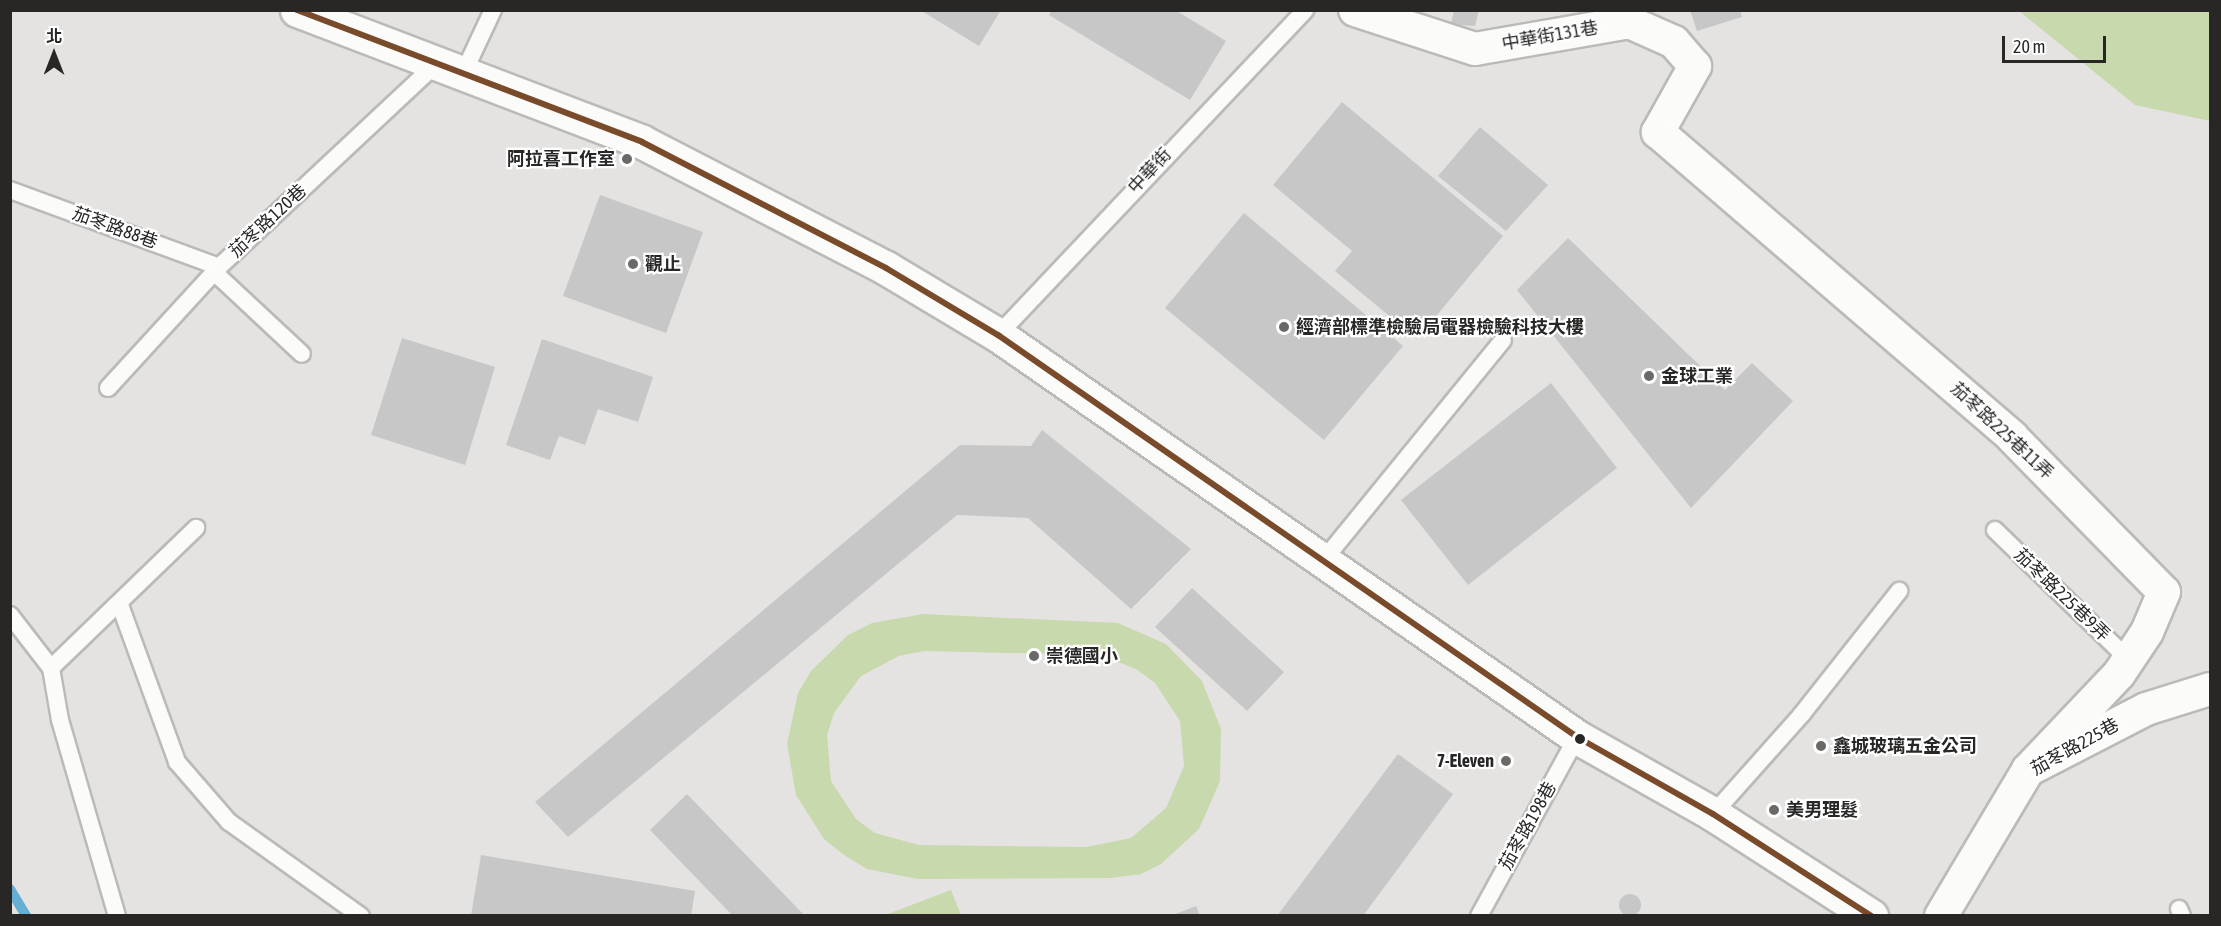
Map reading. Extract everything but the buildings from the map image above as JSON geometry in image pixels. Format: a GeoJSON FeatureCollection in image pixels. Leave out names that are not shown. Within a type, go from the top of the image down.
{"type":"FeatureCollection","features":[{"type":"Feature","properties":{"kind":"street"},"geometry":{"type":"LineString","coordinates":[[297,10],[642,142],[886,268],[998,335],[1577,737],[1713,814],[1871,915]]}},
{"type":"Feature","properties":{"kind":"street","name":"中華街131巷"},"geometry":{"type":"LineString","coordinates":[[1355,10],[1475,49],[1629,22],[1674,42],[1695,66],[1658,132]]}},
{"type":"Feature","properties":{"kind":"street","name":"茄苳路225巷11弄"},"geometry":{"type":"LineString","coordinates":[[1658,132],[2012,437],[2164,592],[2147,632],[2129,660],[2028,770]]}},
{"type":"Feature","properties":{"kind":"street","name":"茄苳路225巷"},"geometry":{"type":"LineString","coordinates":[[1941,915],[2028,770],[2146,709],[2211,689]]}},
{"type":"Feature","properties":{"kind":"lane"},"geometry":{"type":"LineString","coordinates":[[450,69],[493,10]]}},
{"type":"Feature","properties":{"kind":"lane","name":"中華街"},"geometry":{"type":"LineString","coordinates":[[998,335],[1305,10]]}},
{"type":"Feature","properties":{"kind":"lane","name":"茄苳路120巷"},"geometry":{"type":"LineString","coordinates":[[108,388],[217,270],[450,69]]}},
{"type":"Feature","properties":{"kind":"lane","name":"茄苳路88巷"},"geometry":{"type":"LineString","coordinates":[[10,190],[217,270]]}},
{"type":"Feature","properties":{"kind":"lane"},"geometry":{"type":"LineString","coordinates":[[217,270],[302,354]]}},
{"type":"Feature","properties":{"kind":"lane"},"geometry":{"type":"LineString","coordinates":[[1322,562],[1503,340]]}},
{"type":"Feature","properties":{"kind":"lane"},"geometry":{"type":"LineString","coordinates":[[51,668],[120,605],[196,528]]}},
{"type":"Feature","properties":{"kind":"lane","name":"茄苳路225巷9弄"},"geometry":{"type":"LineString","coordinates":[[1995,530],[2129,660]]}},
{"type":"Feature","properties":{"kind":"lane"},"geometry":{"type":"LineString","coordinates":[[1713,814],[1802,714],[1899,591]]}},
{"type":"Feature","properties":{"kind":"lane"},"geometry":{"type":"LineString","coordinates":[[120,605],[177,762],[229,822],[361,915]]}},
{"type":"Feature","properties":{"kind":"lane"},"geometry":{"type":"LineString","coordinates":[[10,615],[51,668],[60,720],[117,915]]}},
{"type":"Feature","properties":{"kind":"lane","name":"茄苳路198巷"},"geometry":{"type":"LineString","coordinates":[[1479,915],[1577,737]]}},
{"type":"Feature","properties":{"kind":"green space"},"geometry":{"type":"Polygon","coordinates":[[[2019,11],[2210,11],[2210,121],[2135,105],[2019,11]]]}},
{"type":"Feature","properties":{"kind":"green space"},"geometry":{"type":"Polygon","coordinates":[[[923,614],[1118,623],[1166,644],[1202,681],[1221,729],[1220,781],[1199,829],[1161,864],[1141,874],[1111,878],[918,879],[867,869],[844,855],[824,839],[796,795],[787,744],[798,693],[811,671],[848,635],[872,623],[923,614]],[[924,651],[899,656],[861,676],[834,713],[827,735],[831,781],[856,819],[875,833],[919,845],[1086,847],[1131,838],[1166,808],[1184,766],[1180,721],[1155,683],[1136,669],[1100,655],[924,651]]]}},
{"type":"Feature","properties":{"kind":"green space"},"geometry":{"type":"Polygon","coordinates":[[[951,890],[961,915],[885,915],[951,890]]]}},
{"type":"Feature","properties":{"kind":"waterway"},"geometry":{"type":"LineString","coordinates":[[10,889],[26,916]]}},
{"type":"Feature","properties":{"kind":"transit line","name":"20"},"geometry":{"type":"LineString","coordinates":[[297,10],[642,142],[886,268],[998,335],[1577,737],[1713,814],[1871,916]]}},
{"type":"Feature","properties":{"kind":"place","name":"阿拉喜工作室"},"geometry":{"type":"Point","coordinates":[627,159]}},
{"type":"Feature","properties":{"kind":"place","name":"觀止"},"geometry":{"type":"Point","coordinates":[633,264]}},
{"type":"Feature","properties":{"kind":"place","name":"經濟部標準檢驗局電器檢驗科技大樓"},"geometry":{"type":"Point","coordinates":[1284,327]}},
{"type":"Feature","properties":{"kind":"place","name":"金球工業"},"geometry":{"type":"Point","coordinates":[1649,376]}},
{"type":"Feature","properties":{"kind":"place","name":"崇德國小"},"geometry":{"type":"Point","coordinates":[1034,656]}},
{"type":"Feature","properties":{"kind":"place","name":"鑫城玻璃五金公司"},"geometry":{"type":"Point","coordinates":[1821,746]}},
{"type":"Feature","properties":{"kind":"place","name":"7-Eleven"},"geometry":{"type":"Point","coordinates":[1506,761]}},
{"type":"Feature","properties":{"kind":"place","name":"美男理髮"},"geometry":{"type":"Point","coordinates":[1774,810]}}]}
